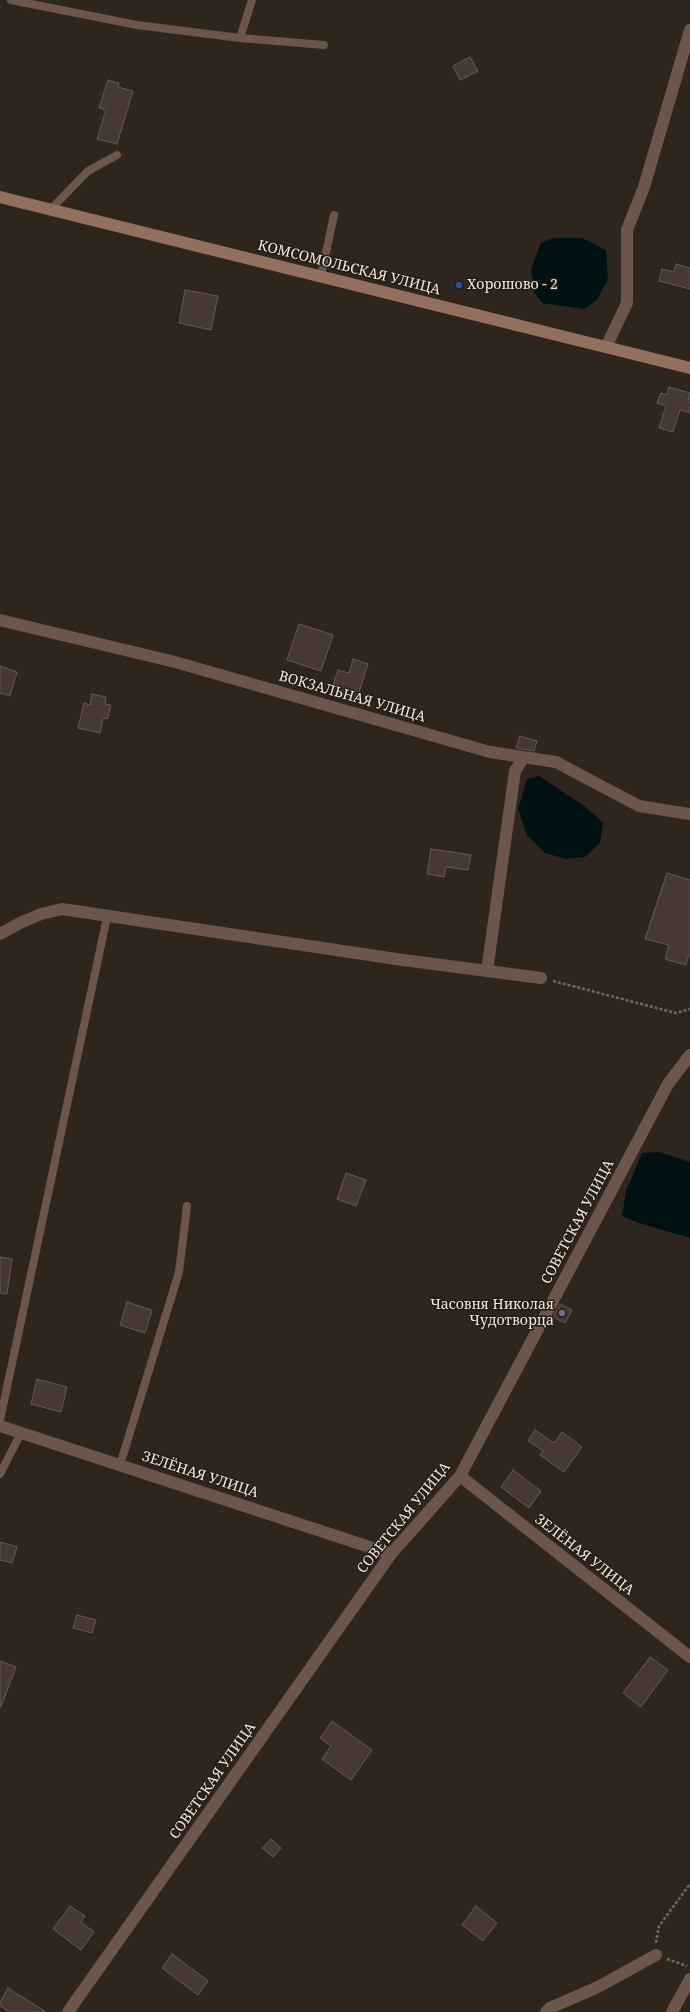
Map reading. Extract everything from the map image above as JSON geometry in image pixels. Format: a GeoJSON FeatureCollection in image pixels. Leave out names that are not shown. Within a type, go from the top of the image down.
{"type":"FeatureCollection","features":[{"type":"Feature","properties":{"kind":"street"},"geometry":{"type":"LineString","coordinates":[[606,347],[627,303],[627,230],[644,187],[690,30]]}},
{"type":"Feature","properties":{"kind":"street","name":"КОМСОМОЛЬСКАЯ УЛИЦА"},"geometry":{"type":"LineString","coordinates":[[0,197],[690,368]]}},
{"type":"Feature","properties":{"kind":"street","name":"ВОКЗАЛЬНАЯ УЛИЦА"},"geometry":{"type":"LineString","coordinates":[[0,620],[175,662],[490,752],[556,762],[639,806],[690,814]]}},
{"type":"Feature","properties":{"kind":"street"},"geometry":{"type":"LineString","coordinates":[[487,971],[515,771],[524,757]]}},
{"type":"Feature","properties":{"kind":"street"},"geometry":{"type":"LineString","coordinates":[[0,934],[41,914],[62,910],[541,978]]}},
{"type":"Feature","properties":{"kind":"street","name":"СОВЕТСКАЯ УЛИЦА"},"geometry":{"type":"LineString","coordinates":[[68,2012],[391,1554],[460,1476],[668,1084],[690,1055]]}},
{"type":"Feature","properties":{"kind":"street","name":"ЗЕЛЁНАЯ УЛИЦА"},"geometry":{"type":"LineString","coordinates":[[0,1426],[391,1554]]}},
{"type":"Feature","properties":{"kind":"street","name":"ЗЕЛЁНАЯ УЛИЦА"},"geometry":{"type":"LineString","coordinates":[[460,1476],[690,1657]]}},
{"type":"Feature","properties":{"kind":"street"},"geometry":{"type":"LineString","coordinates":[[546,2012],[550,2008],[598,1987],[656,1955]]}},
{"type":"Feature","properties":{"kind":"street"},"geometry":{"type":"LineString","coordinates":[[672,2012],[690,1979]]}},
{"type":"Feature","properties":{"kind":"lane"},"geometry":{"type":"LineString","coordinates":[[11,0],[137,25],[240,38],[324,45]]}},
{"type":"Feature","properties":{"kind":"lane"},"geometry":{"type":"LineString","coordinates":[[240,38],[252,0]]}},
{"type":"Feature","properties":{"kind":"lane"},"geometry":{"type":"LineString","coordinates":[[51,209],[88,171],[117,155]]}},
{"type":"Feature","properties":{"kind":"lane"},"geometry":{"type":"LineString","coordinates":[[320,276],[334,215]]}},
{"type":"Feature","properties":{"kind":"lane"},"geometry":{"type":"LineString","coordinates":[[0,1420],[107,917]]}},
{"type":"Feature","properties":{"kind":"lane"},"geometry":{"type":"LineString","coordinates":[[120,1465],[179,1272],[187,1206]]}},
{"type":"Feature","properties":{"kind":"lane"},"geometry":{"type":"LineString","coordinates":[[0,1474],[21,1433]]}},
{"type":"Feature","properties":{"kind":"path"},"geometry":{"type":"LineString","coordinates":[[541,978],[676,1013],[690,1009]]}},
{"type":"Feature","properties":{"kind":"path"},"geometry":{"type":"LineString","coordinates":[[690,1884],[659,1926],[656,1938],[656,1955],[690,1967]]}},
{"type":"Feature","properties":{"kind":"shaded area"},"geometry":{"type":"Polygon","coordinates":[[[553,238],[582,238],[606,250],[608,279],[597,300],[584,309],[542,303],[534,292],[531,269],[541,243],[553,238]]]}},
{"type":"Feature","properties":{"kind":"shaded area"},"geometry":{"type":"Polygon","coordinates":[[[539,776],[587,808],[603,823],[600,843],[585,857],[566,859],[545,853],[527,835],[518,809],[527,779],[539,776]]]}},
{"type":"Feature","properties":{"kind":"shaded area"},"geometry":{"type":"Polygon","coordinates":[[[659,1152],[690,1162],[690,1238],[639,1223],[622,1216],[626,1191],[642,1153],[659,1152]]]}},
{"type":"Feature","properties":{"kind":"building"},"geometry":{"type":"Polygon","coordinates":[[[470,57],[478,71],[460,80],[453,66],[470,57]]]}},
{"type":"Feature","properties":{"kind":"building"},"geometry":{"type":"Polygon","coordinates":[[[108,80],[119,83],[118,87],[133,91],[117,144],[97,139],[106,110],[99,108],[108,80]]]}},
{"type":"Feature","properties":{"kind":"building"},"geometry":{"type":"Polygon","coordinates":[[[676,264],[690,268],[690,289],[659,281],[662,269],[674,272],[676,264]]]}},
{"type":"Feature","properties":{"kind":"building"},"geometry":{"type":"Polygon","coordinates":[[[185,290],[218,296],[211,330],[179,323],[185,290]]]}},
{"type":"Feature","properties":{"kind":"building"},"geometry":{"type":"Polygon","coordinates":[[[669,387],[690,393],[688,401],[690,402],[690,413],[680,410],[673,432],[659,428],[666,406],[657,403],[661,393],[667,395],[669,387]]]}},
{"type":"Feature","properties":{"kind":"building"},"geometry":{"type":"Polygon","coordinates":[[[299,624],[333,635],[321,671],[287,660],[299,624]]]}},
{"type":"Feature","properties":{"kind":"building"},"geometry":{"type":"Polygon","coordinates":[[[353,659],[368,664],[356,702],[330,694],[338,670],[349,673],[353,659]]]}},
{"type":"Feature","properties":{"kind":"building"},"geometry":{"type":"Polygon","coordinates":[[[0,666],[17,672],[10,696],[0,693],[0,666]]]}},
{"type":"Feature","properties":{"kind":"building"},"geometry":{"type":"Polygon","coordinates":[[[92,694],[106,697],[105,704],[111,705],[108,718],[103,719],[100,733],[78,728],[84,703],[90,705],[92,694]]]}},
{"type":"Feature","properties":{"kind":"building"},"geometry":{"type":"Polygon","coordinates":[[[520,736],[537,741],[534,751],[516,748],[520,736]]]}},
{"type":"Feature","properties":{"kind":"building"},"geometry":{"type":"Polygon","coordinates":[[[431,849],[471,855],[468,870],[446,867],[444,877],[427,874],[431,849]]]}},
{"type":"Feature","properties":{"kind":"building"},"geometry":{"type":"Polygon","coordinates":[[[667,873],[690,880],[690,951],[686,965],[665,959],[669,945],[645,939],[667,873]]]}},
{"type":"Feature","properties":{"kind":"building"},"geometry":{"type":"Polygon","coordinates":[[[346,1173],[366,1180],[356,1206],[337,1199],[346,1173]]]}},
{"type":"Feature","properties":{"kind":"building"},"geometry":{"type":"Polygon","coordinates":[[[0,1257],[12,1259],[7,1294],[0,1293],[0,1257]]]}},
{"type":"Feature","properties":{"kind":"building"},"geometry":{"type":"Polygon","coordinates":[[[127,1302],[152,1310],[145,1333],[120,1325],[127,1302]]]}},
{"type":"Feature","properties":{"kind":"building","name":"Часовня Николая Чудотворца"},"geometry":{"type":"Polygon","coordinates":[[[560,1304],[572,1310],[565,1323],[553,1317],[560,1304]]]}},
{"type":"Feature","properties":{"kind":"building"},"geometry":{"type":"Polygon","coordinates":[[[37,1379],[67,1387],[61,1412],[31,1404],[37,1379]]]}},
{"type":"Feature","properties":{"kind":"building"},"geometry":{"type":"Polygon","coordinates":[[[535,1430],[554,1443],[562,1432],[582,1447],[564,1472],[540,1455],[543,1451],[528,1441],[535,1430]]]}},
{"type":"Feature","properties":{"kind":"building"},"geometry":{"type":"Polygon","coordinates":[[[513,1470],[541,1491],[529,1508],[501,1487],[513,1470]]]}},
{"type":"Feature","properties":{"kind":"building"},"geometry":{"type":"Polygon","coordinates":[[[0,1542],[17,1547],[12,1563],[0,1560],[0,1542]]]}},
{"type":"Feature","properties":{"kind":"building"},"geometry":{"type":"Polygon","coordinates":[[[77,1615],[96,1620],[92,1633],[73,1628],[77,1615]]]}},
{"type":"Feature","properties":{"kind":"building"},"geometry":{"type":"Polygon","coordinates":[[[650,1657],[668,1670],[641,1707],[623,1693],[650,1657]]]}},
{"type":"Feature","properties":{"kind":"building"},"geometry":{"type":"Polygon","coordinates":[[[0,1661],[16,1667],[1,1707],[0,1707],[0,1661]]]}},
{"type":"Feature","properties":{"kind":"building"},"geometry":{"type":"Polygon","coordinates":[[[332,1721],[372,1750],[351,1780],[322,1759],[331,1746],[320,1738],[332,1721]]]}},
{"type":"Feature","properties":{"kind":"building"},"geometry":{"type":"Polygon","coordinates":[[[271,1839],[281,1848],[273,1857],[262,1848],[271,1839]]]}},
{"type":"Feature","properties":{"kind":"building"},"geometry":{"type":"Polygon","coordinates":[[[70,1906],[85,1916],[81,1922],[94,1932],[81,1950],[53,1929],[70,1906]]]}},
{"type":"Feature","properties":{"kind":"building"},"geometry":{"type":"Polygon","coordinates":[[[476,1906],[497,1923],[483,1941],[462,1925],[476,1906]]]}},
{"type":"Feature","properties":{"kind":"building"},"geometry":{"type":"Polygon","coordinates":[[[172,1954],[208,1981],[198,1995],[162,1968],[172,1954]]]}},
{"type":"Feature","properties":{"kind":"building"},"geometry":{"type":"Polygon","coordinates":[[[8,1988],[46,2012],[10,2012],[0,2006],[0,2002],[8,1988]]]}},
{"type":"Feature","properties":{"kind":"place","name":"Хорошово - 2"},"geometry":{"type":"Point","coordinates":[459,285]}},
{"type":"Feature","properties":{"kind":"place","name":"Часовня Николая Чудотворца"},"geometry":{"type":"Point","coordinates":[562,1313]}}]}
